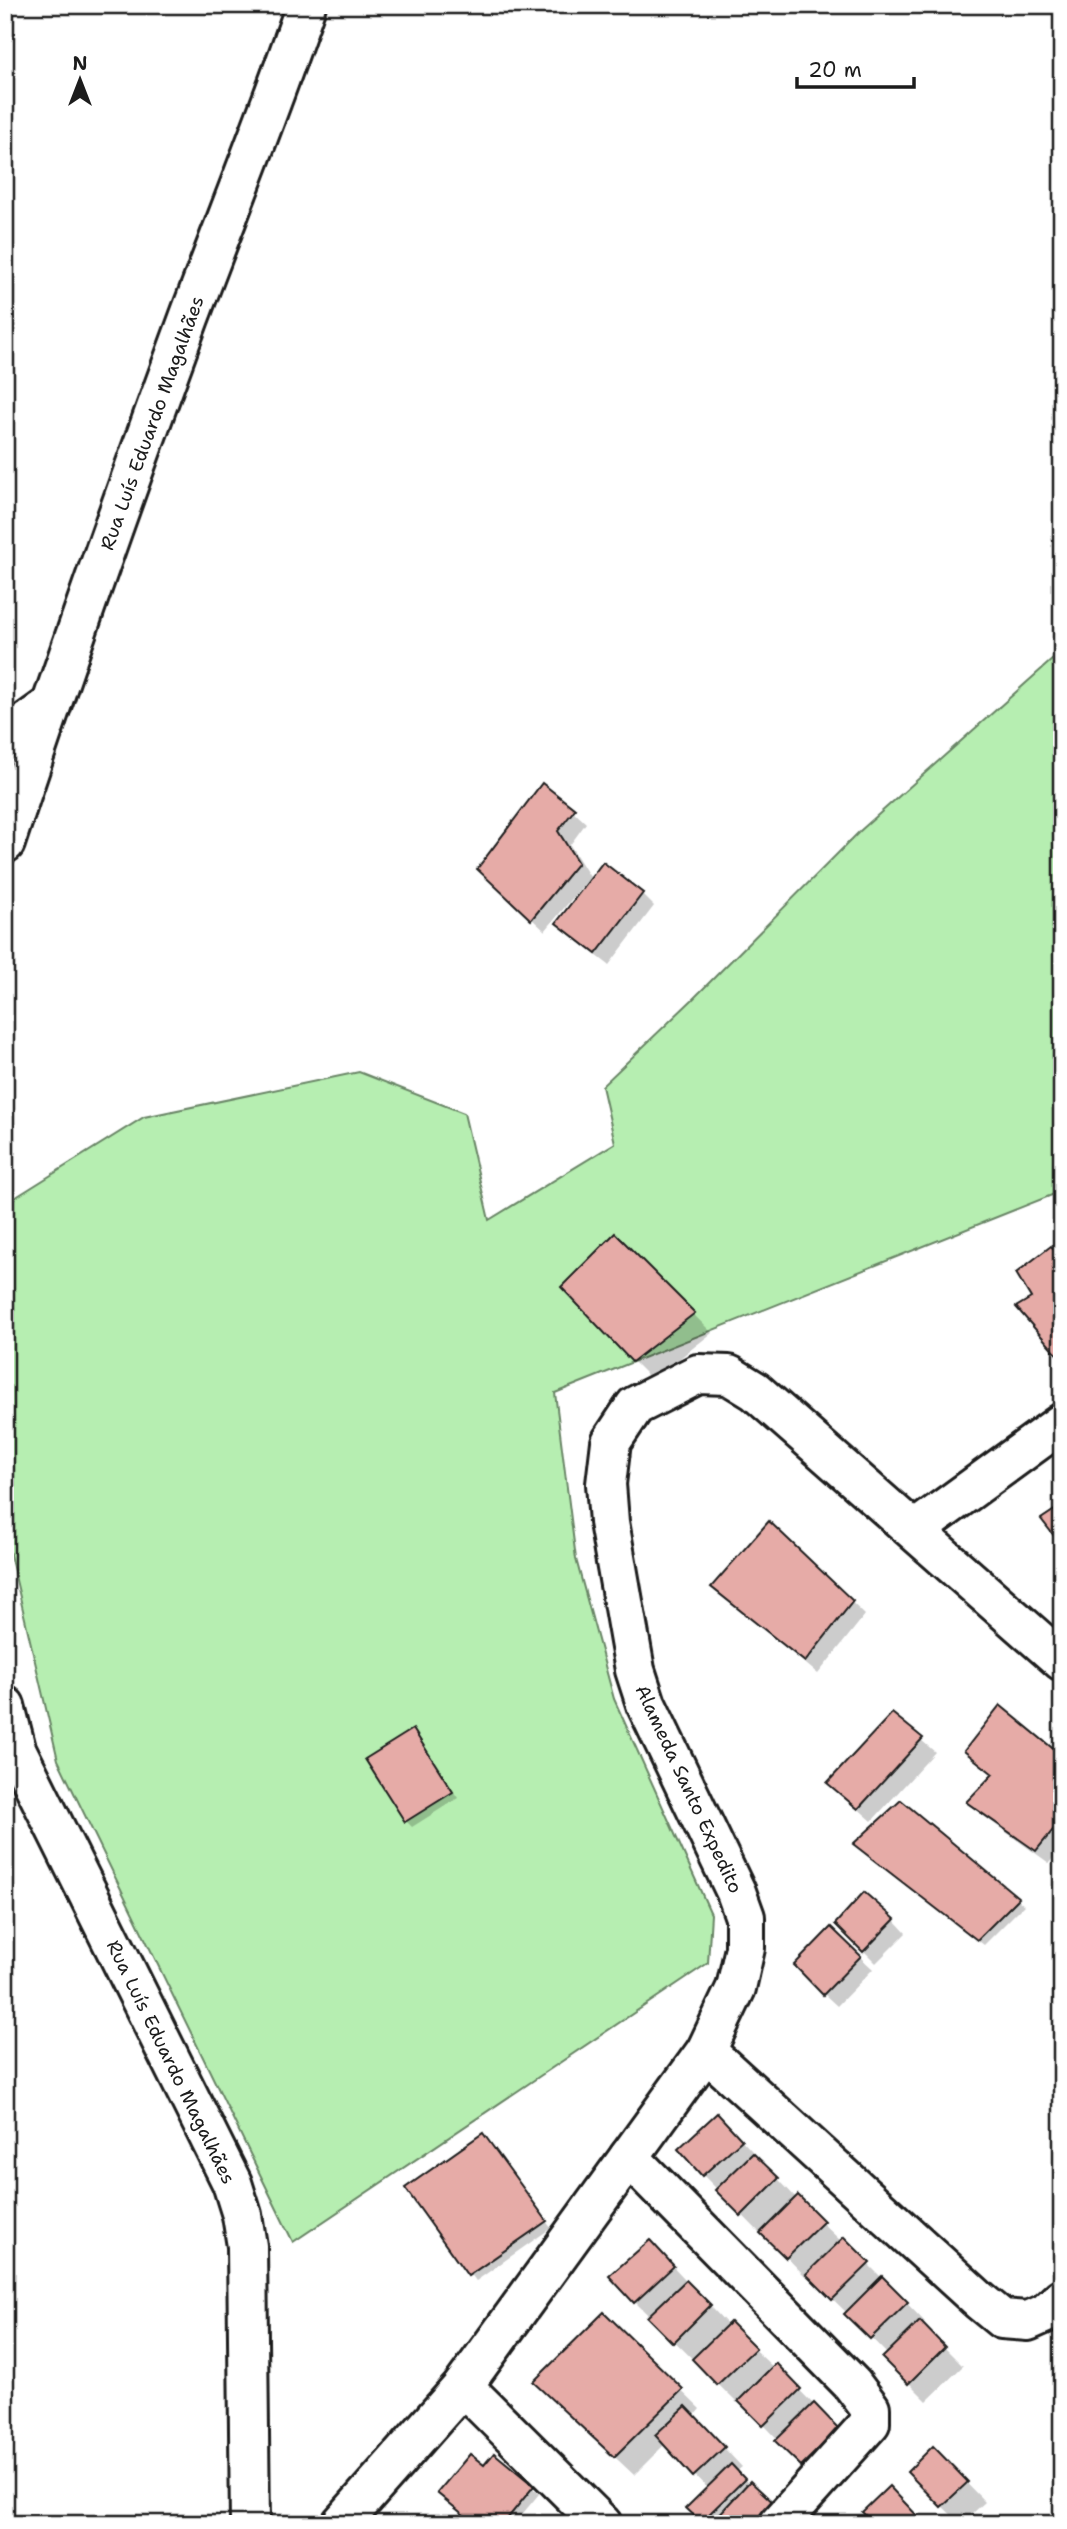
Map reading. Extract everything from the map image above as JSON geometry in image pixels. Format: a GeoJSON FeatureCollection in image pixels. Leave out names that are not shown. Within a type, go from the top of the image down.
{"type":"FeatureCollection","features":[{"type":"Feature","properties":{"kind":"street","name":"Rua Luís Eduardo Magalhães"},"geometry":{"type":"LineString","coordinates":[[5,843],[51,705],[190,317],[272,104],[306,5]]}},
{"type":"Feature","properties":{"kind":"street"},"geometry":{"type":"LineString","coordinates":[[5,738],[51,705]]}},
{"type":"Feature","properties":{"kind":"street","name":"Alameda Santo Expedito"},"geometry":{"type":"LineString","coordinates":[[341,2524],[463,2386],[706,2051],[736,1988],[745,1948],[745,1917],[736,1892],[646,1704],[635,1670],[609,1522],[606,1484],[611,1442],[635,1406],[698,1374],[729,1375],[755,1391],[1062,1661]]}},
{"type":"Feature","properties":{"kind":"street"},"geometry":{"type":"LineString","coordinates":[[915,1530],[1062,1423]]}},
{"type":"Feature","properties":{"kind":"street","name":"Rua Luís Eduardo Magalhães"},"geometry":{"type":"LineString","coordinates":[[5,1706],[16,1749],[232,2183],[242,2214],[247,2246],[250,2524]]}},
{"type":"Feature","properties":{"kind":"street"},"geometry":{"type":"LineString","coordinates":[[706,2051],[1002,2319],[1028,2321],[1046,2313],[1062,2298]]}},
{"type":"Feature","properties":{"kind":"street"},"geometry":{"type":"LineString","coordinates":[[629,2157],[852,2384],[870,2408],[870,2423],[779,2524]]}},
{"type":"Feature","properties":{"kind":"street"},"geometry":{"type":"LineString","coordinates":[[463,2386],[602,2524]]}},
{"type":"Feature","properties":{"kind":"green space"},"geometry":{"type":"Polygon","coordinates":[[[1062,651],[1062,1191],[555,1393],[576,1559],[614,1699],[711,1914],[708,1963],[293,2242],[58,1760],[5,1533],[5,1204],[144,1117],[359,1072],[464,1113],[489,1220],[615,1143],[602,1086],[692,1000],[860,831],[1062,651]]]}},
{"type":"Feature","properties":{"kind":"building"},"geometry":{"type":"Polygon","coordinates":[[[542,783],[575,809],[558,831],[578,863],[531,920],[477,869],[542,783]]]}},
{"type":"Feature","properties":{"kind":"building"},"geometry":{"type":"Polygon","coordinates":[[[603,862],[643,893],[596,954],[556,923],[603,862]]]}},
{"type":"Feature","properties":{"kind":"building"},"geometry":{"type":"Polygon","coordinates":[[[615,1233],[695,1313],[632,1362],[561,1287],[615,1233]]]}},
{"type":"Feature","properties":{"kind":"building"},"geometry":{"type":"Polygon","coordinates":[[[1051,1246],[1062,1257],[1062,1360],[1016,1307],[1031,1298],[1016,1273],[1051,1246]]]}},
{"type":"Feature","properties":{"kind":"building"},"geometry":{"type":"Polygon","coordinates":[[[1062,1505],[1062,1546],[1041,1519],[1062,1505]]]}},
{"type":"Feature","properties":{"kind":"building"},"geometry":{"type":"Polygon","coordinates":[[[769,1521],[853,1601],[805,1662],[711,1587],[769,1521]]]}},
{"type":"Feature","properties":{"kind":"building"},"geometry":{"type":"Polygon","coordinates":[[[1000,1705],[1062,1756],[1062,1819],[1036,1851],[966,1802],[993,1774],[964,1751],[1000,1705]]]}},
{"type":"Feature","properties":{"kind":"building"},"geometry":{"type":"Polygon","coordinates":[[[892,1713],[923,1738],[858,1809],[827,1783],[892,1713]]]}},
{"type":"Feature","properties":{"kind":"building"},"geometry":{"type":"Polygon","coordinates":[[[413,1729],[453,1792],[405,1822],[365,1759],[413,1729]]]}},
{"type":"Feature","properties":{"kind":"building"},"geometry":{"type":"Polygon","coordinates":[[[901,1800],[1019,1898],[977,1940],[853,1844],[901,1800]]]}},
{"type":"Feature","properties":{"kind":"building"},"geometry":{"type":"Polygon","coordinates":[[[864,1892],[895,1919],[863,1952],[835,1924],[864,1892]]]}},
{"type":"Feature","properties":{"kind":"building"},"geometry":{"type":"Polygon","coordinates":[[[831,1927],[861,1956],[823,1995],[794,1965],[831,1927]]]}},
{"type":"Feature","properties":{"kind":"building"},"geometry":{"type":"Polygon","coordinates":[[[717,2113],[742,2140],[702,2176],[678,2149],[717,2113]]]}},
{"type":"Feature","properties":{"kind":"building"},"geometry":{"type":"Polygon","coordinates":[[[483,2133],[547,2221],[468,2276],[405,2188],[483,2133]]]}},
{"type":"Feature","properties":{"kind":"building"},"geometry":{"type":"Polygon","coordinates":[[[753,2153],[779,2178],[741,2216],[715,2190],[753,2153]]]}},
{"type":"Feature","properties":{"kind":"building"},"geometry":{"type":"Polygon","coordinates":[[[798,2195],[824,2221],[786,2258],[760,2233],[798,2195]]]}},
{"type":"Feature","properties":{"kind":"building"},"geometry":{"type":"Polygon","coordinates":[[[844,2237],[870,2263],[832,2300],[806,2274],[844,2237]]]}},
{"type":"Feature","properties":{"kind":"building"},"geometry":{"type":"Polygon","coordinates":[[[650,2240],[674,2266],[634,2303],[609,2276],[650,2240]]]}},
{"type":"Feature","properties":{"kind":"building"},"geometry":{"type":"Polygon","coordinates":[[[882,2276],[908,2302],[870,2339],[844,2314],[882,2276]]]}},
{"type":"Feature","properties":{"kind":"building"},"geometry":{"type":"Polygon","coordinates":[[[686,2280],[711,2305],[673,2343],[647,2317],[686,2280]]]}},
{"type":"Feature","properties":{"kind":"building"},"geometry":{"type":"Polygon","coordinates":[[[604,2312],[683,2389],[614,2457],[533,2382],[604,2312]]]}},
{"type":"Feature","properties":{"kind":"building"},"geometry":{"type":"Polygon","coordinates":[[[920,2321],[945,2347],[908,2384],[882,2358],[920,2321]]]}},
{"type":"Feature","properties":{"kind":"building"},"geometry":{"type":"Polygon","coordinates":[[[730,2322],[756,2348],[717,2385],[692,2359],[730,2322]]]}},
{"type":"Feature","properties":{"kind":"building"},"geometry":{"type":"Polygon","coordinates":[[[776,2363],[801,2389],[763,2426],[738,2401],[776,2363]]]}},
{"type":"Feature","properties":{"kind":"building"},"geometry":{"type":"Polygon","coordinates":[[[814,2403],[839,2429],[801,2466],[775,2441],[814,2403]]]}},
{"type":"Feature","properties":{"kind":"building"},"geometry":{"type":"Polygon","coordinates":[[[686,2406],[725,2447],[693,2477],[655,2435],[686,2406]]]}},
{"type":"Feature","properties":{"kind":"building"},"geometry":{"type":"Polygon","coordinates":[[[933,2446],[968,2482],[941,2507],[907,2472],[933,2446]]]}},
{"type":"Feature","properties":{"kind":"building"},"geometry":{"type":"Polygon","coordinates":[[[494,2453],[534,2486],[503,2524],[475,2524],[437,2493],[470,2454],[484,2465],[494,2453]]]}},
{"type":"Feature","properties":{"kind":"building"},"geometry":{"type":"Polygon","coordinates":[[[731,2464],[745,2479],[701,2522],[686,2508],[731,2464]]]}},
{"type":"Feature","properties":{"kind":"building"},"geometry":{"type":"Polygon","coordinates":[[[750,2481],[777,2506],[758,2524],[717,2524],[714,2520],[750,2481]]]}},
{"type":"Feature","properties":{"kind":"building"},"geometry":{"type":"Polygon","coordinates":[[[889,2486],[923,2522],[921,2524],[874,2524],[862,2512],[889,2486]]]}}]}
